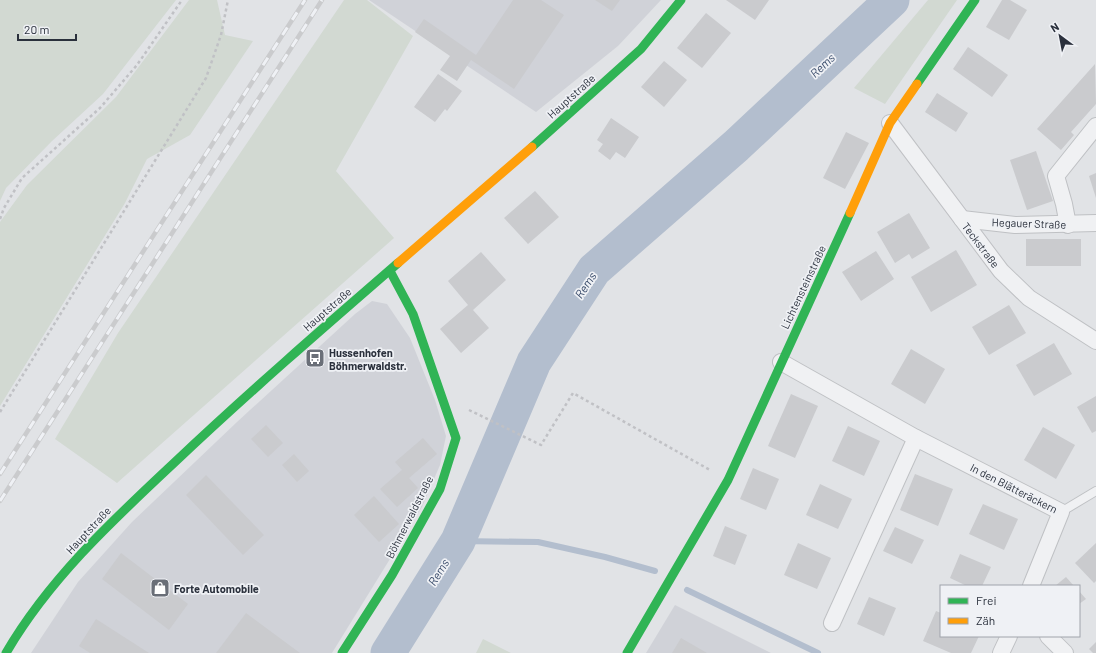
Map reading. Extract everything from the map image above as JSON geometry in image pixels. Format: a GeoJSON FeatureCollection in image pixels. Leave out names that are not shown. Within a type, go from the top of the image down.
{"type":"FeatureCollection","features":[{"type":"Feature","properties":{"kind":"street","name":"Hauptstraße"},"geometry":{"type":"LineString","coordinates":[[6,653],[13,641],[60,578],[116,517],[258,384],[595,92],[641,48],[681,0]]}},
{"type":"Feature","properties":{"kind":"street","name":"Lichtensteinstraße"},"geometry":{"type":"LineString","coordinates":[[627,653],[728,480],[820,282],[890,124],[975,0]]}},
{"type":"Feature","properties":{"kind":"street","name":"Teckstraße"},"geometry":{"type":"LineString","coordinates":[[890,124],[1001,271],[1029,298],[1096,341]]}},
{"type":"Feature","properties":{"kind":"street"},"geometry":{"type":"LineString","coordinates":[[1068,225],[1056,176],[1096,126]]}},
{"type":"Feature","properties":{"kind":"street","name":"Hegauer Straße"},"geometry":{"type":"LineString","coordinates":[[962,219],[1015,225],[1068,225],[1096,223]]}},
{"type":"Feature","properties":{"kind":"street","name":"Böhmerwaldstraße"},"geometry":{"type":"LineString","coordinates":[[342,653],[392,575],[440,489],[456,438],[413,314],[390,270]]}},
{"type":"Feature","properties":{"kind":"street","name":"In den Blätteräckern"},"geometry":{"type":"LineString","coordinates":[[782,362],[916,438],[1061,512],[1031,585]]}},
{"type":"Feature","properties":{"kind":"street"},"geometry":{"type":"LineString","coordinates":[[832,623],[916,438]]}},
{"type":"Feature","properties":{"kind":"street"},"geometry":{"type":"LineString","coordinates":[[1001,653],[1009,637]]}},
{"type":"Feature","properties":{"kind":"street"},"geometry":{"type":"LineString","coordinates":[[1049,637],[1065,653]]}},
{"type":"Feature","properties":{"kind":"lane"},"geometry":{"type":"LineString","coordinates":[[1061,512],[1096,491]]}},
{"type":"Feature","properties":{"kind":"path"},"geometry":{"type":"LineString","coordinates":[[0,219],[4,208],[22,178],[100,108],[137,65],[182,0]]}},
{"type":"Feature","properties":{"kind":"path"},"geometry":{"type":"LineString","coordinates":[[0,412],[206,78],[221,36],[228,0]]}},
{"type":"Feature","properties":{"kind":"path"},"geometry":{"type":"LineString","coordinates":[[496,424],[541,445],[573,393],[728,480]]}},
{"type":"Feature","properties":{"kind":"shaded area"},"geometry":{"type":"Polygon","coordinates":[[[0,0],[176,0],[103,94],[52,141],[6,188],[0,201],[0,0]]]}},
{"type":"Feature","properties":{"kind":"shaded area"},"geometry":{"type":"Polygon","coordinates":[[[189,0],[217,0],[225,35],[253,41],[190,135],[147,159],[125,203],[0,406],[0,222],[27,185],[116,97],[189,0]]]}},
{"type":"Feature","properties":{"kind":"shaded area"},"geometry":{"type":"Polygon","coordinates":[[[344,0],[367,0],[413,36],[336,171],[394,238],[117,483],[55,439],[118,333],[344,0]]]}},
{"type":"Feature","properties":{"kind":"shaded area"},"geometry":{"type":"Polygon","coordinates":[[[369,0],[661,0],[618,46],[536,112],[369,0]]]}},
{"type":"Feature","properties":{"kind":"shaded area"},"geometry":{"type":"Polygon","coordinates":[[[928,0],[957,0],[885,104],[854,88],[928,0]]]}},
{"type":"Feature","properties":{"kind":"shaded area"},"geometry":{"type":"Polygon","coordinates":[[[372,301],[387,304],[410,338],[435,400],[446,436],[440,465],[422,507],[332,653],[31,653],[78,582],[132,522],[237,422],[355,314],[372,301]]]}},
{"type":"Feature","properties":{"kind":"shaded area"},"geometry":{"type":"Polygon","coordinates":[[[675,605],[771,653],[646,653],[675,605]]]}},
{"type":"Feature","properties":{"kind":"shaded area"},"geometry":{"type":"Polygon","coordinates":[[[483,639],[511,653],[476,653],[483,639]]]}},
{"type":"Feature","properties":{"kind":"building"},"geometry":{"type":"Polygon","coordinates":[[[513,0],[541,0],[564,15],[514,89],[471,60],[457,81],[440,70],[450,56],[415,32],[424,19],[476,55],[513,0]]]}},
{"type":"Feature","properties":{"kind":"building"},"geometry":{"type":"Polygon","coordinates":[[[595,0],[620,0],[612,11],[595,0]]]}},
{"type":"Feature","properties":{"kind":"building"},"geometry":{"type":"Polygon","coordinates":[[[726,0],[769,0],[755,20],[726,0]]]}},
{"type":"Feature","properties":{"kind":"building"},"geometry":{"type":"Polygon","coordinates":[[[1002,0],[1010,0],[1027,10],[1009,40],[986,27],[1002,0]]]}},
{"type":"Feature","properties":{"kind":"building"},"geometry":{"type":"Polygon","coordinates":[[[706,13],[731,33],[702,68],[677,48],[706,13]]]}},
{"type":"Feature","properties":{"kind":"building"},"geometry":{"type":"Polygon","coordinates":[[[968,47],[1008,75],[992,97],[953,69],[968,47]]]}},
{"type":"Feature","properties":{"kind":"building"},"geometry":{"type":"Polygon","coordinates":[[[664,61],[687,80],[664,107],[641,87],[664,61]]]}},
{"type":"Feature","properties":{"kind":"building"},"geometry":{"type":"Polygon","coordinates":[[[1095,64],[1096,104],[1071,132],[1074,135],[1061,150],[1037,129],[1095,64]]]}},
{"type":"Feature","properties":{"kind":"building"},"geometry":{"type":"Polygon","coordinates":[[[438,74],[462,91],[447,111],[445,109],[435,122],[414,107],[438,74]]]}},
{"type":"Feature","properties":{"kind":"building"},"geometry":{"type":"Polygon","coordinates":[[[937,93],[968,113],[956,132],[925,112],[937,93]]]}},
{"type":"Feature","properties":{"kind":"building"},"geometry":{"type":"Polygon","coordinates":[[[611,118],[639,137],[625,158],[616,152],[610,160],[598,151],[603,144],[597,140],[611,118]]]}},
{"type":"Feature","properties":{"kind":"building"},"geometry":{"type":"Polygon","coordinates":[[[846,132],[869,143],[845,189],[823,178],[846,132]]]}},
{"type":"Feature","properties":{"kind":"building"},"geometry":{"type":"Polygon","coordinates":[[[1036,151],[1053,201],[1027,210],[1010,160],[1036,151]]]}},
{"type":"Feature","properties":{"kind":"building"},"geometry":{"type":"Polygon","coordinates":[[[1096,173],[1096,198],[1089,176],[1096,173]]]}},
{"type":"Feature","properties":{"kind":"building"},"geometry":{"type":"Polygon","coordinates":[[[535,191],[559,217],[528,244],[504,218],[535,191]]]}},
{"type":"Feature","properties":{"kind":"building"},"geometry":{"type":"Polygon","coordinates":[[[909,213],[930,248],[912,259],[909,254],[895,263],[877,232],[909,213]]]}},
{"type":"Feature","properties":{"kind":"building"},"geometry":{"type":"Polygon","coordinates":[[[1026,239],[1081,239],[1081,266],[1026,266],[1026,239]]]}},
{"type":"Feature","properties":{"kind":"building"},"geometry":{"type":"Polygon","coordinates":[[[956,250],[977,285],[931,312],[911,277],[956,250]]]}},
{"type":"Feature","properties":{"kind":"building"},"geometry":{"type":"Polygon","coordinates":[[[876,251],[894,279],[861,301],[842,272],[876,251]]]}},
{"type":"Feature","properties":{"kind":"building"},"geometry":{"type":"Polygon","coordinates":[[[481,252],[506,280],[473,310],[489,328],[461,353],[440,329],[468,305],[448,281],[481,252]]]}},
{"type":"Feature","properties":{"kind":"building"},"geometry":{"type":"Polygon","coordinates":[[[1009,305],[1026,333],[989,355],[972,327],[1009,305]]]}},
{"type":"Feature","properties":{"kind":"building"},"geometry":{"type":"Polygon","coordinates":[[[1054,343],[1072,374],[1034,396],[1016,365],[1054,343]]]}},
{"type":"Feature","properties":{"kind":"building"},"geometry":{"type":"Polygon","coordinates":[[[911,349],[945,369],[925,404],[891,384],[911,349]]]}},
{"type":"Feature","properties":{"kind":"building"},"geometry":{"type":"Polygon","coordinates":[[[791,394],[818,406],[795,458],[768,446],[791,394]]]}},
{"type":"Feature","properties":{"kind":"building"},"geometry":{"type":"Polygon","coordinates":[[[1096,396],[1096,431],[1092,433],[1077,407],[1096,396]]]}},
{"type":"Feature","properties":{"kind":"building"},"geometry":{"type":"Polygon","coordinates":[[[266,425],[283,443],[268,457],[251,439],[266,425]]]}},
{"type":"Feature","properties":{"kind":"building"},"geometry":{"type":"Polygon","coordinates":[[[848,426],[880,441],[864,476],[832,461],[848,426]]]}},
{"type":"Feature","properties":{"kind":"building"},"geometry":{"type":"Polygon","coordinates":[[[1043,427],[1075,445],[1056,479],[1024,460],[1043,427]]]}},
{"type":"Feature","properties":{"kind":"building"},"geometry":{"type":"Polygon","coordinates":[[[423,438],[437,454],[409,478],[418,488],[397,507],[380,489],[402,470],[395,462],[423,438]]]}},
{"type":"Feature","properties":{"kind":"building"},"geometry":{"type":"Polygon","coordinates":[[[294,454],[309,471],[297,482],[282,465],[294,454]]]}},
{"type":"Feature","properties":{"kind":"building"},"geometry":{"type":"Polygon","coordinates":[[[753,468],[779,479],[766,510],[740,499],[753,468]]]}},
{"type":"Feature","properties":{"kind":"building"},"geometry":{"type":"Polygon","coordinates":[[[915,474],[953,489],[938,526],[900,510],[915,474]]]}},
{"type":"Feature","properties":{"kind":"building"},"geometry":{"type":"Polygon","coordinates":[[[206,475],[264,535],[243,555],[186,495],[206,475]]]}},
{"type":"Feature","properties":{"kind":"building"},"geometry":{"type":"Polygon","coordinates":[[[820,484],[852,499],[838,529],[806,515],[820,484]]]}},
{"type":"Feature","properties":{"kind":"building"},"geometry":{"type":"Polygon","coordinates":[[[374,496],[399,524],[379,542],[354,515],[374,496]]]}},
{"type":"Feature","properties":{"kind":"building"},"geometry":{"type":"Polygon","coordinates":[[[983,504],[1018,519],[1004,550],[969,534],[983,504]]]}},
{"type":"Feature","properties":{"kind":"building"},"geometry":{"type":"Polygon","coordinates":[[[725,526],[747,535],[735,565],[713,556],[725,526]]]}},
{"type":"Feature","properties":{"kind":"building"},"geometry":{"type":"Polygon","coordinates":[[[895,527],[924,540],[912,564],[883,551],[895,527]]]}},
{"type":"Feature","properties":{"kind":"building"},"geometry":{"type":"Polygon","coordinates":[[[798,543],[831,558],[817,589],[784,575],[798,543]]]}},
{"type":"Feature","properties":{"kind":"building"},"geometry":{"type":"Polygon","coordinates":[[[1096,543],[1096,581],[1094,583],[1075,563],[1096,543]]]}},
{"type":"Feature","properties":{"kind":"building"},"geometry":{"type":"Polygon","coordinates":[[[121,553],[188,604],[169,630],[102,579],[121,553]]]}},
{"type":"Feature","properties":{"kind":"building"},"geometry":{"type":"Polygon","coordinates":[[[960,554],[991,567],[982,585],[965,585],[950,578],[960,554]]]}},
{"type":"Feature","properties":{"kind":"building"},"geometry":{"type":"Polygon","coordinates":[[[1066,577],[1073,585],[1056,585],[1066,577]]]}},
{"type":"Feature","properties":{"kind":"building"},"geometry":{"type":"Polygon","coordinates":[[[1080,592],[1086,599],[1080,603],[1080,592]]]}},
{"type":"Feature","properties":{"kind":"building"},"geometry":{"type":"Polygon","coordinates":[[[869,597],[896,608],[884,636],[857,624],[869,597]]]}},
{"type":"Feature","properties":{"kind":"building"},"geometry":{"type":"Polygon","coordinates":[[[936,611],[940,613],[940,637],[979,637],[971,653],[951,653],[923,641],[936,611]]]}},
{"type":"Feature","properties":{"kind":"building"},"geometry":{"type":"Polygon","coordinates":[[[246,613],[300,653],[216,653],[246,613]]]}},
{"type":"Feature","properties":{"kind":"building"},"geometry":{"type":"Polygon","coordinates":[[[96,619],[149,653],[90,653],[79,646],[96,619]]]}},
{"type":"Feature","properties":{"kind":"building"},"geometry":{"type":"Polygon","coordinates":[[[681,638],[707,653],[672,653],[681,638]]]}},
{"type":"Feature","properties":{"kind":"building"},"geometry":{"type":"Polygon","coordinates":[[[1096,642],[1096,653],[1093,653],[1089,649],[1096,642]]]}},
{"type":"Feature","properties":{"kind":"waterway","name":"Rems"},"geometry":{"type":"LineString","coordinates":[[388,653],[458,541],[534,362],[594,270],[736,146],[892,0]]}},
{"type":"Feature","properties":{"kind":"waterway"},"geometry":{"type":"LineString","coordinates":[[585,262],[594,270]]}},
{"type":"Feature","properties":{"kind":"waterway"},"geometry":{"type":"LineString","coordinates":[[458,541],[538,542],[605,557],[655,571]]}},
{"type":"Feature","properties":{"kind":"waterway"},"geometry":{"type":"LineString","coordinates":[[687,590],[818,653]]}},
{"type":"Feature","properties":{"kind":"railway"},"geometry":{"type":"LineString","coordinates":[[0,474],[305,0]]}},
{"type":"Feature","properties":{"kind":"railway"},"geometry":{"type":"LineString","coordinates":[[0,501],[322,0]]}},
{"type":"Feature","properties":{"kind":"traffic: fast"},"geometry":{"type":"LineString","coordinates":[[532,147],[641,49],[681,0]]}},
{"type":"Feature","properties":{"kind":"traffic: fast"},"geometry":{"type":"LineString","coordinates":[[917,84],[975,0]]}},
{"type":"Feature","properties":{"kind":"traffic: fast"},"geometry":{"type":"LineString","coordinates":[[627,653],[728,480],[850,213]]}},
{"type":"Feature","properties":{"kind":"traffic: fast"},"geometry":{"type":"LineString","coordinates":[[6,653],[42,600],[62,575],[106,528],[230,411],[398,263]]}},
{"type":"Feature","properties":{"kind":"traffic: fast"},"geometry":{"type":"LineString","coordinates":[[342,653],[392,575],[440,489],[456,438],[413,314],[390,271]]}},
{"type":"Feature","properties":{"kind":"traffic: slow"},"geometry":{"type":"LineString","coordinates":[[850,213],[890,123],[917,84]]}},
{"type":"Feature","properties":{"kind":"traffic: slow"},"geometry":{"type":"LineString","coordinates":[[398,263],[532,147]]}},
{"type":"Feature","properties":{"kind":"place","name":"Hussenhofen Böhmerwaldstr."},"geometry":{"type":"Point","coordinates":[315,358]}},
{"type":"Feature","properties":{"kind":"place","name":"Forte Automobile"},"geometry":{"type":"Point","coordinates":[160,588]}}]}
